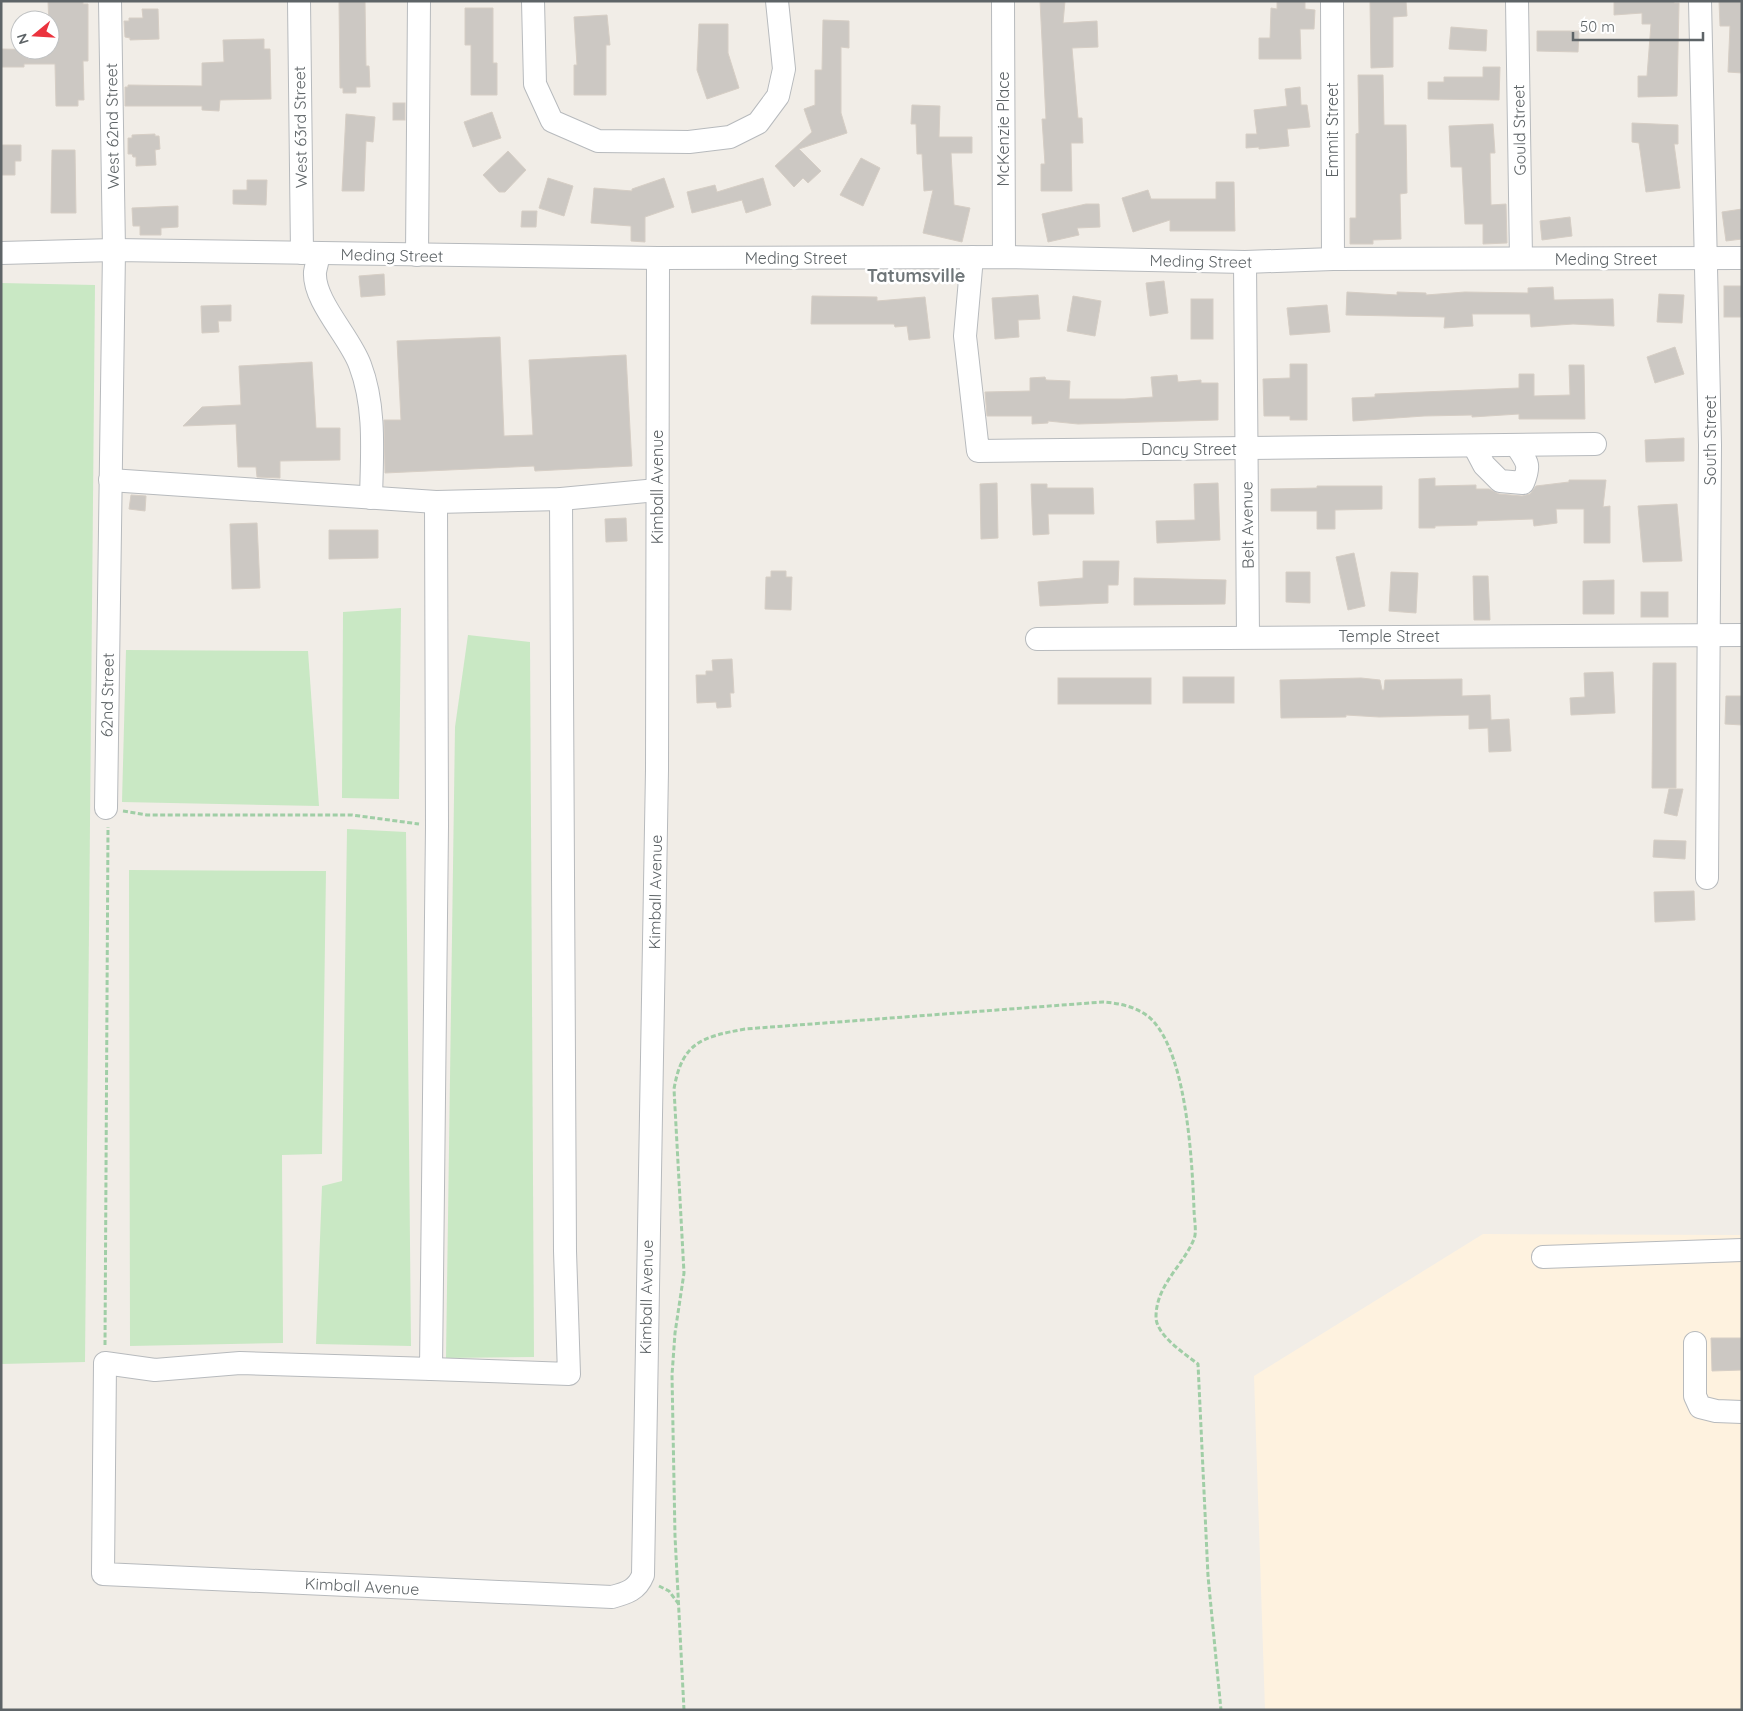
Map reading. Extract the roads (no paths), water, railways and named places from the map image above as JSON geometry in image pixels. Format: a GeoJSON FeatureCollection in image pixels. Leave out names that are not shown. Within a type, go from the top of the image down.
{"type":"FeatureCollection","features":[{"type":"Feature","properties":{"kind":"street","name":"West 62nd Street"},"geometry":{"type":"LineString","coordinates":[[110,1],[114,250]]}},
{"type":"Feature","properties":{"kind":"street","name":"West 63rd Street"},"geometry":{"type":"LineString","coordinates":[[298,1],[310,253],[319,294],[350,342],[361,365],[370,401],[372,426],[371,498]]}},
{"type":"Feature","properties":{"kind":"street"},"geometry":{"type":"LineString","coordinates":[[417,255],[419,1]]}},
{"type":"Feature","properties":{"kind":"street"},"geometry":{"type":"LineString","coordinates":[[533,1],[535,84],[552,121],[598,140],[697,141],[730,137],[758,123],[778,96],[784,69],[778,1]]}},
{"type":"Feature","properties":{"kind":"street","name":"McKenzie Place"},"geometry":{"type":"LineString","coordinates":[[1003,1],[1004,257]]}},
{"type":"Feature","properties":{"kind":"street","name":"Emmit Street"},"geometry":{"type":"LineString","coordinates":[[1332,1],[1333,259]]}},
{"type":"Feature","properties":{"kind":"street","name":"Gould Street"},"geometry":{"type":"LineString","coordinates":[[1517,1],[1521,258]]}},
{"type":"Feature","properties":{"kind":"street","name":"South Street"},"geometry":{"type":"LineString","coordinates":[[1700,1],[1710,446],[1707,878]]}},
{"type":"Feature","properties":{"kind":"street","name":"Meding Street"},"geometry":{"type":"LineString","coordinates":[[1,253],[114,250],[658,258],[1004,257],[1245,262],[1333,259],[1742,258]]}},
{"type":"Feature","properties":{"kind":"street","name":"62nd Street"},"geometry":{"type":"LineString","coordinates":[[106,808],[114,250]]}},
{"type":"Feature","properties":{"kind":"street","name":"Dancy Street"},"geometry":{"type":"LineString","coordinates":[[972,257],[965,336],[978,451],[1595,444]]}},
{"type":"Feature","properties":{"kind":"street","name":"Kimball Avenue"},"geometry":{"type":"LineString","coordinates":[[431,1369],[240,1363],[155,1370],[105,1364],[103,1574],[612,1598],[628,1593],[639,1586],[643,1575],[657,770],[658,258]]}},
{"type":"Feature","properties":{"kind":"street","name":"Belt Avenue"},"geometry":{"type":"LineString","coordinates":[[1245,262],[1248,637]]}},
{"type":"Feature","properties":{"kind":"street"},"geometry":{"type":"LineString","coordinates":[[1474,446],[1484,465],[1500,481],[1523,483],[1529,469],[1516,445]]}},
{"type":"Feature","properties":{"kind":"street"},"geometry":{"type":"LineString","coordinates":[[110,480],[436,502],[561,499],[657,490]]}},
{"type":"Feature","properties":{"kind":"street"},"geometry":{"type":"LineString","coordinates":[[436,502],[437,826],[431,1369],[569,1374],[565,1251],[561,499]]}},
{"type":"Feature","properties":{"kind":"street","name":"Temple Street"},"geometry":{"type":"LineString","coordinates":[[1037,639],[1742,635]]}},
{"type":"Feature","properties":{"kind":"street"},"geometry":{"type":"LineString","coordinates":[[1543,1257],[1742,1250]]}},
{"type":"Feature","properties":{"kind":"street"},"geometry":{"type":"LineString","coordinates":[[1695,1343],[1695,1396],[1700,1406],[1716,1411],[1742,1412]]}},
{"type":"Feature","properties":{"kind":"district","name":"Tatumsville"},"geometry":{"type":"Point","coordinates":[916,276]}}]}
